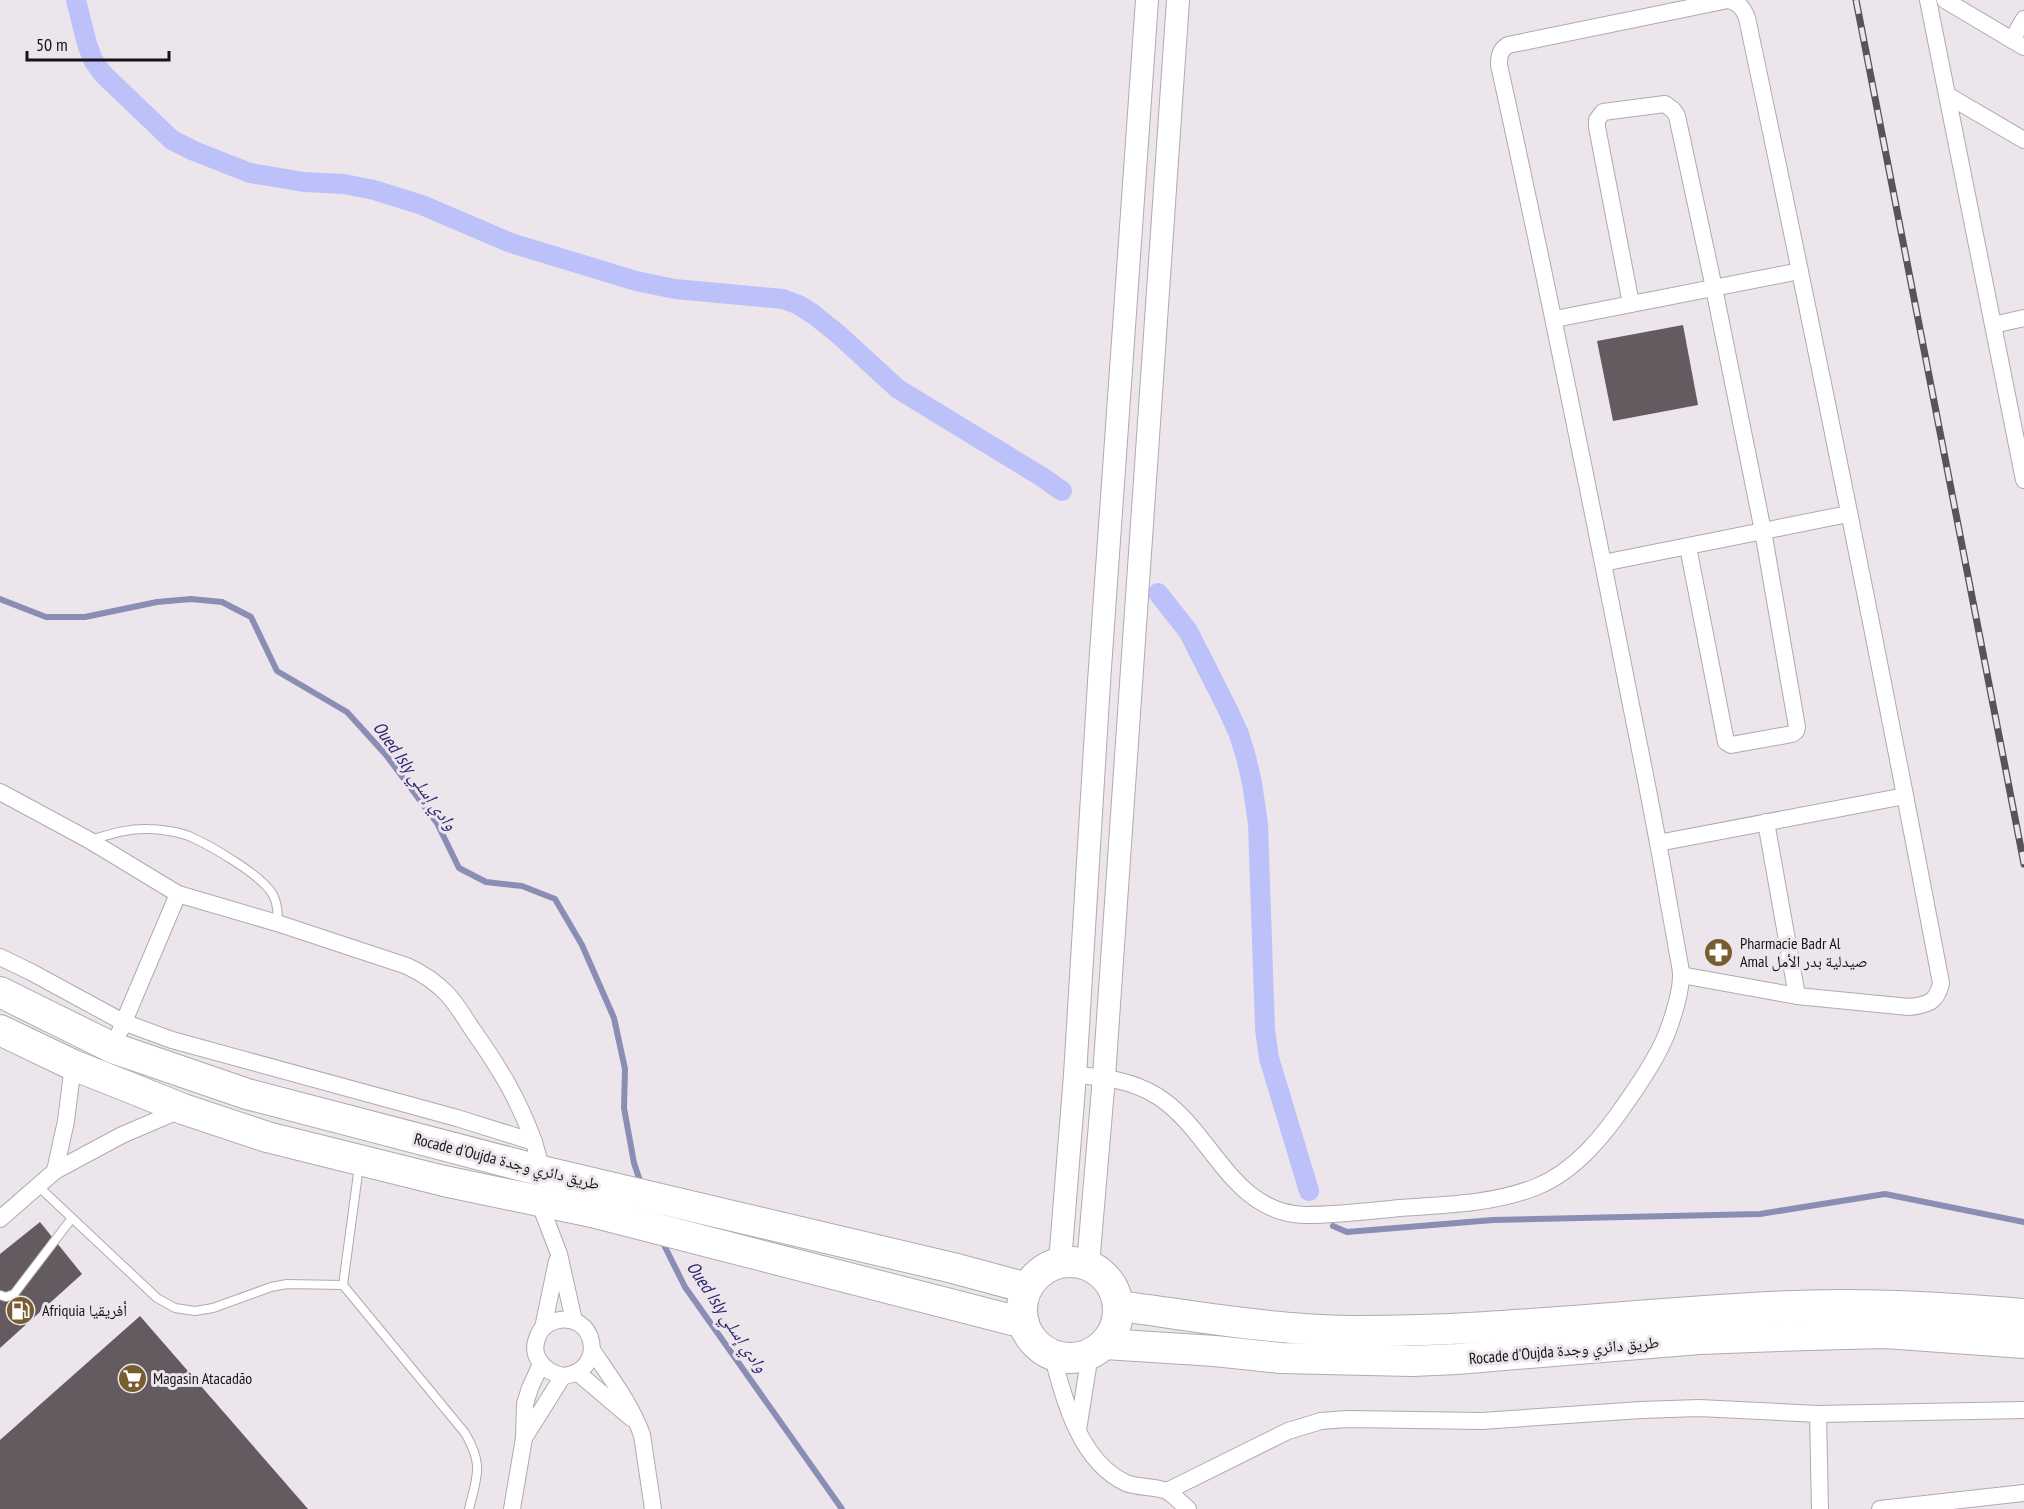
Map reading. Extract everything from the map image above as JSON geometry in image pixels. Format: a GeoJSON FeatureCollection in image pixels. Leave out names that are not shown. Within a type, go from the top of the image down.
{"type":"FeatureCollection","features":[{"type":"Feature","properties":{"kind":"highway","name":"Rocade d'Oujda طريق دائري وجدة"},"geometry":{"type":"LineString","coordinates":[[0,992],[118,1035],[247,1094],[542,1171],[594,1198],[740,1249],[1024,1323]]}},
{"type":"Feature","properties":{"kind":"highway","name":"Rocade d'Oujda طريق دائري وجدة"},"geometry":{"type":"LineString","coordinates":[[0,1030],[73,1065],[183,1109],[267,1137],[539,1202],[594,1198],[748,1221],[1027,1287]]}},
{"type":"Feature","properties":{"kind":"highway"},"geometry":{"type":"LineString","coordinates":[[1075,1263],[1100,1271],[1116,1293],[1119,1306],[1118,1320],[1113,1333],[1097,1349],[1071,1358],[1052,1354],[1040,1347],[1030,1336],[1022,1311],[1027,1287],[1036,1276],[1047,1267],[1075,1263]]}},
{"type":"Feature","properties":{"kind":"highway","name":"Rocade d'Oujda طريق دائري وجدة"},"geometry":{"type":"LineString","coordinates":[[1119,1306],[1292,1329],[1350,1331],[1530,1324],[1770,1307],[1841,1305],[1953,1308],[2024,1314]]}},
{"type":"Feature","properties":{"kind":"highway","name":"Rocade d'Oujda طريق دائري وجدة"},"geometry":{"type":"LineString","coordinates":[[1097,1349],[1215,1351],[1281,1358],[1412,1361],[1699,1339],[1797,1335],[1885,1333],[2024,1343]]}},
{"type":"Feature","properties":{"kind":"main road"},"geometry":{"type":"LineString","coordinates":[[1075,1263],[1075,1075],[1100,670],[1147,0]]}},
{"type":"Feature","properties":{"kind":"main road"},"geometry":{"type":"LineString","coordinates":[[1075,1263],[1104,1077],[1178,0]]}},
{"type":"Feature","properties":{"kind":"street"},"geometry":{"type":"LineString","coordinates":[[1075,1075],[1104,1077],[1138,1086],[1158,1097],[1176,1110],[1240,1186],[1260,1202],[1278,1211],[1311,1215],[1462,1203],[1503,1197],[1538,1186],[1566,1170],[1593,1146],[1617,1116],[1666,1037],[1681,975],[1658,843],[1555,319],[1499,65],[1499,56],[1501,50],[1508,45],[1729,0],[1743,8],[1747,18],[1800,271],[1941,983],[1939,994],[1932,1001],[1921,1006],[1910,1007],[1797,996],[1681,975]]}},
{"type":"Feature","properties":{"kind":"street"},"geometry":{"type":"LineString","coordinates":[[1928,0],[2024,480]]}},
{"type":"Feature","properties":{"kind":"street"},"geometry":{"type":"LineString","coordinates":[[1945,0],[2018,44],[2024,19]]}},
{"type":"Feature","properties":{"kind":"street"},"geometry":{"type":"LineString","coordinates":[[1947,95],[2024,140]]}},
{"type":"Feature","properties":{"kind":"street"},"geometry":{"type":"LineString","coordinates":[[1631,304],[1597,120],[1603,112],[1665,104],[1677,116],[1763,531],[1797,727],[1792,734],[1731,746],[1726,742],[1688,547]]}},
{"type":"Feature","properties":{"kind":"street"},"geometry":{"type":"LineString","coordinates":[[1555,319],[1800,271]]}},
{"type":"Feature","properties":{"kind":"street"},"geometry":{"type":"LineString","coordinates":[[1993,325],[2024,318]]}},
{"type":"Feature","properties":{"kind":"street"},"geometry":{"type":"LineString","coordinates":[[1603,563],[1848,514]]}},
{"type":"Feature","properties":{"kind":"street"},"geometry":{"type":"LineString","coordinates":[[0,792],[89,840],[177,894],[277,923],[407,966],[423,974],[448,995],[511,1088],[523,1110],[542,1171]]}},
{"type":"Feature","properties":{"kind":"street"},"geometry":{"type":"LineString","coordinates":[[1658,843],[1905,796]]}},
{"type":"Feature","properties":{"kind":"street"},"geometry":{"type":"LineString","coordinates":[[1766,822],[1797,996]]}},
{"type":"Feature","properties":{"kind":"street"},"geometry":{"type":"LineString","coordinates":[[118,1035],[177,894]]}},
{"type":"Feature","properties":{"kind":"street"},"geometry":{"type":"LineString","coordinates":[[0,957],[31,972],[118,1035],[172,1040],[457,1118],[534,1142]]}},
{"type":"Feature","properties":{"kind":"street"},"geometry":{"type":"LineString","coordinates":[[55,1171],[66,1121],[73,1065]]}},
{"type":"Feature","properties":{"kind":"street"},"geometry":{"type":"LineString","coordinates":[[0,1219],[55,1171],[122,1135],[183,1109]]}},
{"type":"Feature","properties":{"kind":"street"},"geometry":{"type":"LineString","coordinates":[[539,1202],[558,1254],[574,1321]]}},
{"type":"Feature","properties":{"kind":"street"},"geometry":{"type":"LineString","coordinates":[[558,1254],[543,1328],[535,1346],[536,1355],[547,1371],[570,1374],[638,1424]]}},
{"type":"Feature","properties":{"kind":"street"},"geometry":{"type":"LineString","coordinates":[[524,1438],[570,1374],[585,1367],[592,1350],[588,1332],[574,1321],[557,1320],[543,1328]]}},
{"type":"Feature","properties":{"kind":"street"},"geometry":{"type":"LineString","coordinates":[[1078,1431],[1097,1349]]}},
{"type":"Feature","properties":{"kind":"street"},"geometry":{"type":"LineString","coordinates":[[592,1350],[638,1424],[642,1435],[653,1509]]}},
{"type":"Feature","properties":{"kind":"street"},"geometry":{"type":"LineString","coordinates":[[1052,1354],[1058,1379],[1078,1431],[1099,1462],[1114,1476],[1128,1484],[1167,1491],[1188,1509]]}},
{"type":"Feature","properties":{"kind":"street"},"geometry":{"type":"LineString","coordinates":[[512,1509],[524,1438],[525,1404],[541,1364]]}},
{"type":"Feature","properties":{"kind":"street"},"geometry":{"type":"LineString","coordinates":[[1167,1491],[1288,1431],[1322,1421],[1347,1419],[1482,1421],[1699,1408],[1818,1414],[2024,1410]]}},
{"type":"Feature","properties":{"kind":"street"},"geometry":{"type":"LineString","coordinates":[[1818,1414],[1820,1509]]}},
{"type":"Feature","properties":{"kind":"street"},"geometry":{"type":"LineString","coordinates":[[1880,1509],[2024,1493]]}},
{"type":"Feature","properties":{"kind":"lane"},"geometry":{"type":"LineString","coordinates":[[89,840],[121,831],[149,829],[187,835],[256,876],[273,894],[278,910],[277,923]]}},
{"type":"Feature","properties":{"kind":"lane"},"geometry":{"type":"LineString","coordinates":[[360,1160],[343,1285],[472,1444],[477,1456],[478,1471],[469,1509]]}},
{"type":"Feature","properties":{"kind":"lane"},"geometry":{"type":"LineString","coordinates":[[38,1186],[157,1298],[176,1308],[195,1311],[213,1308],[271,1287],[286,1284],[343,1285]]}},
{"type":"Feature","properties":{"kind":"lane"},"geometry":{"type":"LineString","coordinates":[[0,1295],[6,1297],[14,1294],[72,1218]]}},
{"type":"Feature","properties":{"kind":"building"},"geometry":{"type":"Polygon","coordinates":[[[1683,325],[1698,405],[1613,421],[1597,341],[1683,325]]]}},
{"type":"Feature","properties":{"kind":"building","name":"Afriquia أفريقيا"},"geometry":{"type":"Polygon","coordinates":[[[40,1222],[82,1274],[0,1348],[0,1254],[40,1222]]]}},
{"type":"Feature","properties":{"kind":"building","name":"Magasin Atacadão"},"geometry":{"type":"Polygon","coordinates":[[[140,1316],[308,1509],[0,1509],[0,1440],[140,1316]]]}},
{"type":"Feature","properties":{"kind":"waterway"},"geometry":{"type":"LineString","coordinates":[[76,0],[87,44],[93,60],[103,74],[172,140],[194,151],[250,173],[304,182],[344,184],[374,190],[422,205],[511,243],[636,281],[675,289],[783,299],[799,305],[838,334],[898,389],[1062,491]]}},
{"type":"Feature","properties":{"kind":"waterway"},"geometry":{"type":"LineString","coordinates":[[1158,593],[1188,631],[1239,734],[1246,757],[1258,824],[1265,1029],[1269,1058],[1309,1191]]}},
{"type":"Feature","properties":{"kind":"waterway","name":"Oued Isly وادي إسلي"},"geometry":{"type":"LineString","coordinates":[[0,599],[46,617],[85,617],[157,602],[191,599],[222,602],[251,617],[277,671],[347,712],[386,755],[437,823],[459,868],[486,882],[522,886],[555,899],[582,945],[614,1018],[625,1069],[624,1108],[634,1163],[641,1184]]}},
{"type":"Feature","properties":{"kind":"waterway"},"geometry":{"type":"LineString","coordinates":[[1333,1226],[1347,1232],[1493,1220],[1760,1214],[1885,1194],[2024,1222]]}},
{"type":"Feature","properties":{"kind":"waterway","name":"Oued Isly وادي إسلي"},"geometry":{"type":"LineString","coordinates":[[662,1241],[685,1287],[842,1509]]}},
{"type":"Feature","properties":{"kind":"railway"},"geometry":{"type":"LineString","coordinates":[[1856,0],[2024,864]]}},
{"type":"Feature","properties":{"kind":"place","name":"Pharmacie Badr Al Amal صيدلية بدر الأمل"},"geometry":{"type":"Point","coordinates":[1719,952]}},
{"type":"Feature","properties":{"kind":"place","name":"Afriquia أفريقيا"},"geometry":{"type":"Point","coordinates":[21,1310]}},
{"type":"Feature","properties":{"kind":"place","name":"Magasin Atacadão"},"geometry":{"type":"Point","coordinates":[132,1378]}}]}
